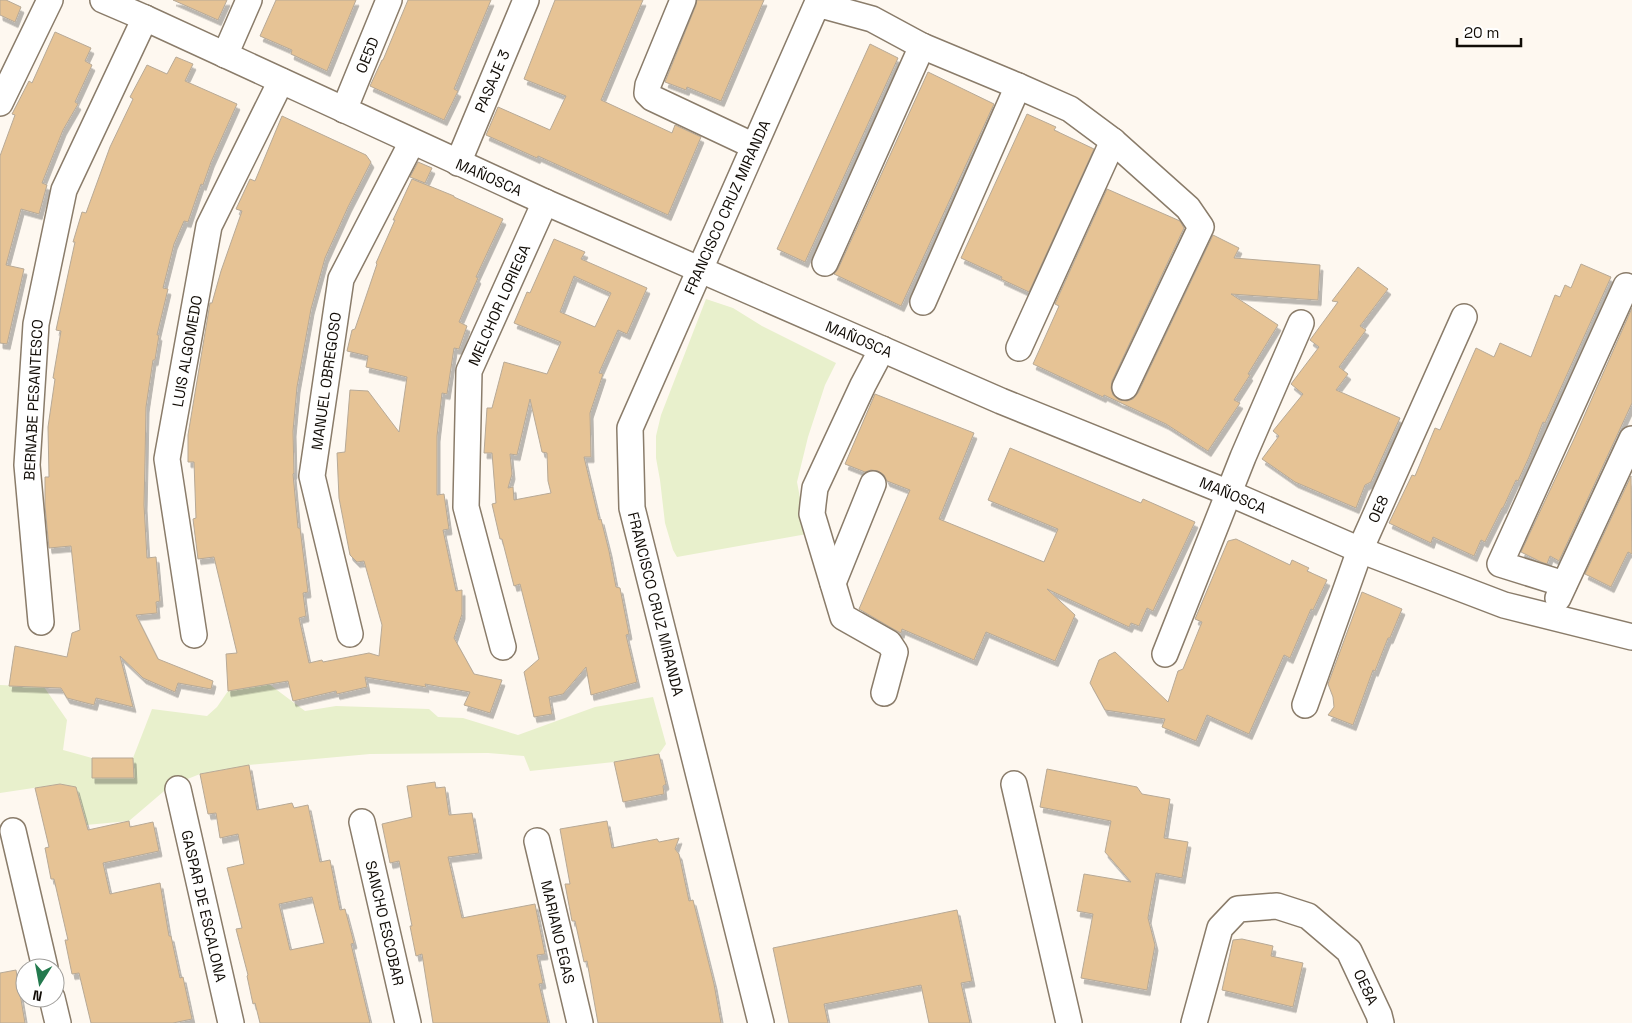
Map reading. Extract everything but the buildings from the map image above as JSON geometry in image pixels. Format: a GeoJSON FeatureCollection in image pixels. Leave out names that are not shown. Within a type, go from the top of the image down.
{"type":"FeatureCollection","features":[{"type":"Feature","properties":{"kind":"street"},"geometry":{"type":"LineString","coordinates":[[0,103],[50,0]]}},
{"type":"Feature","properties":{"kind":"street","name":"MAÑOSCA"},"geometry":{"type":"LineString","coordinates":[[103,0],[545,202],[1001,401],[1229,493],[1360,550],[1504,605],[1549,616],[1630,630]]}},
{"type":"Feature","properties":{"kind":"street"},"geometry":{"type":"LineString","coordinates":[[225,55],[248,0]]}},
{"type":"Feature","properties":{"kind":"street","name":"OE5D"},"geometry":{"type":"LineString","coordinates":[[344,110],[389,0]]}},
{"type":"Feature","properties":{"kind":"street","name":"PASAJE 3"},"geometry":{"type":"LineString","coordinates":[[458,163],[526,0]]}},
{"type":"Feature","properties":{"kind":"street"},"geometry":{"type":"LineString","coordinates":[[683,0],[648,85],[648,93],[652,98],[754,146]]}},
{"type":"Feature","properties":{"kind":"street","name":"FRANCISCO CRUZ MIRANDA"},"geometry":{"type":"LineString","coordinates":[[761,1023],[632,508],[630,428],[817,4],[872,19],[922,46]]}},
{"type":"Feature","properties":{"kind":"street","name":"BERNABE PESANTESCO"},"geometry":{"type":"LineString","coordinates":[[41,622],[27,465],[36,324],[64,190],[145,18]]}},
{"type":"Feature","properties":{"kind":"street"},"geometry":{"type":"LineString","coordinates":[[825,263],[922,46],[1070,109],[1112,141],[1188,208],[1201,227],[1125,387]]}},
{"type":"Feature","properties":{"kind":"street","name":"LUIS ALGOMEDO"},"geometry":{"type":"LineString","coordinates":[[194,635],[167,459],[209,226],[281,81]]}},
{"type":"Feature","properties":{"kind":"street"},"geometry":{"type":"LineString","coordinates":[[923,302],[1018,86]]}},
{"type":"Feature","properties":{"kind":"street"},"geometry":{"type":"LineString","coordinates":[[1019,348],[1112,141]]}},
{"type":"Feature","properties":{"kind":"street","name":"MANUEL OBREGOSO"},"geometry":{"type":"LineString","coordinates":[[350,634],[312,476],[341,279],[412,142]]}},
{"type":"Feature","properties":{"kind":"street","name":"MELCHOR LORIEGA"},"geometry":{"type":"LineString","coordinates":[[503,647],[466,507],[469,371],[545,202]]}},
{"type":"Feature","properties":{"kind":"street"},"geometry":{"type":"LineString","coordinates":[[1564,584],[1500,564],[1626,286]]}},
{"type":"Feature","properties":{"kind":"street","name":"OE8"},"geometry":{"type":"LineString","coordinates":[[1305,705],[1360,550],[1464,317]]}},
{"type":"Feature","properties":{"kind":"street"},"geometry":{"type":"LineString","coordinates":[[1164,654],[1242,457],[1301,323]]}},
{"type":"Feature","properties":{"kind":"street"},"geometry":{"type":"LineString","coordinates":[[882,349],[815,488],[812,514],[843,617],[889,643],[895,652],[884,693]]}},
{"type":"Feature","properties":{"kind":"street"},"geometry":{"type":"LineString","coordinates":[[1549,616],[1632,440]]}},
{"type":"Feature","properties":{"kind":"street"},"geometry":{"type":"LineString","coordinates":[[833,583],[873,484]]}},
{"type":"Feature","properties":{"kind":"street"},"geometry":{"type":"LineString","coordinates":[[1014,784],[1068,1023]]}},
{"type":"Feature","properties":{"kind":"street","name":"GASPAR DE ESCALONA"},"geometry":{"type":"LineString","coordinates":[[178,789],[231,1023]]}},
{"type":"Feature","properties":{"kind":"street","name":"SANCHO ESCOBAR"},"geometry":{"type":"LineString","coordinates":[[362,822],[408,1023]]}},
{"type":"Feature","properties":{"kind":"street"},"geometry":{"type":"LineString","coordinates":[[13,831],[43,958]]}},
{"type":"Feature","properties":{"kind":"street","name":"MARIANO EGAS"},"geometry":{"type":"LineString","coordinates":[[537,841],[580,1023]]}},
{"type":"Feature","properties":{"kind":"street","name":"OE8A"},"geometry":{"type":"LineString","coordinates":[[1194,1023],[1220,928],[1238,909],[1277,906],[1308,916],[1349,951],[1381,1023]]}},
{"type":"Feature","properties":{"kind":"street"},"geometry":{"type":"LineString","coordinates":[[54,1008],[58,1023]]}},
{"type":"Feature","properties":{"kind":"green space"},"geometry":{"type":"Polygon","coordinates":[[[706,299],[733,308],[762,326],[836,363],[825,385],[808,437],[797,482],[807,534],[677,557],[665,523],[656,458],[656,436],[661,415],[706,299]]]}},
{"type":"Feature","properties":{"kind":"green space"},"geometry":{"type":"Polygon","coordinates":[[[269,684],[305,711],[336,706],[429,709],[438,717],[463,718],[518,735],[595,707],[653,697],[666,744],[659,754],[614,762],[530,771],[524,756],[488,753],[370,754],[249,765],[200,774],[170,786],[129,821],[86,825],[76,787],[60,784],[0,793],[0,685],[44,687],[67,720],[63,750],[92,758],[92,778],[134,778],[133,758],[152,709],[207,716],[217,707],[228,691],[269,684]]]}}]}
